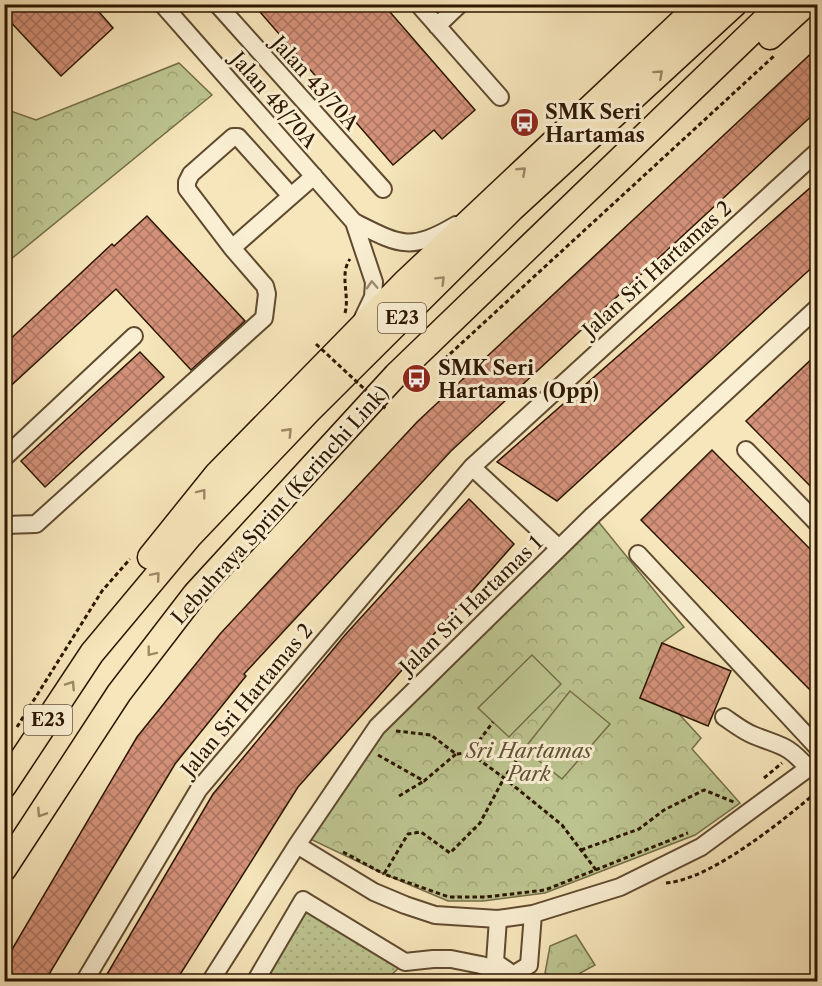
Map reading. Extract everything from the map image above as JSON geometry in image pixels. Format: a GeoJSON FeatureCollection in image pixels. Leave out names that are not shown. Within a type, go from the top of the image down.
{"type":"FeatureCollection","features":[{"type":"Feature","properties":{"kind":"highway"},"geometry":{"type":"LineString","coordinates":[[92,653],[117,597],[216,475],[406,281],[700,4]]}},
{"type":"Feature","properties":{"kind":"highway","name":"Lebuhraya Sprint (Kerinchi Link)"},"geometry":{"type":"LineString","coordinates":[[4,786],[92,653],[189,537],[309,411],[512,209],[735,4]]}},
{"type":"Feature","properties":{"kind":"highway","name":"Lebuhraya Sprint (Kerinchi Link)"},"geometry":{"type":"LineString","coordinates":[[4,869],[120,693],[195,594],[376,396],[781,4]]}},
{"type":"Feature","properties":{"kind":"highway"},"geometry":{"type":"LineString","coordinates":[[476,299],[806,4]]}},
{"type":"Feature","properties":{"kind":"street","name":"Jalan 48/70A"},"geometry":{"type":"LineString","coordinates":[[162,4],[354,222],[374,282],[373,297],[367,312],[351,337]]}},
{"type":"Feature","properties":{"kind":"street","name":"Jalan 43/70A"},"geometry":{"type":"LineString","coordinates":[[217,4],[383,189]]}},
{"type":"Feature","properties":{"kind":"street"},"geometry":{"type":"LineString","coordinates":[[418,4],[501,97]]}},
{"type":"Feature","properties":{"kind":"street"},"geometry":{"type":"LineString","coordinates":[[438,26],[460,4]]}},
{"type":"Feature","properties":{"kind":"street"},"geometry":{"type":"LineString","coordinates":[[5,524],[36,524],[264,318],[267,294],[265,286],[232,248],[187,189],[187,182],[191,174],[233,137],[238,137],[291,196]]}},
{"type":"Feature","properties":{"kind":"street","name":"Jalan Sri Hartamas 2"},"geometry":{"type":"LineString","coordinates":[[84,981],[199,789],[472,467],[818,151]]}},
{"type":"Feature","properties":{"kind":"street"},"geometry":{"type":"LineString","coordinates":[[232,248],[314,177]]}},
{"type":"Feature","properties":{"kind":"street","name":"Jalan 48/70A"},"geometry":{"type":"LineString","coordinates":[[354,222],[397,241],[413,243],[448,230],[479,211]]}},
{"type":"Feature","properties":{"kind":"street","name":"Jalan Sri Hartamas 1"},"geometry":{"type":"LineString","coordinates":[[210,981],[297,845],[377,727],[559,548],[818,307]]}},
{"type":"Feature","properties":{"kind":"street"},"geometry":{"type":"LineString","coordinates":[[4,458],[134,336]]}},
{"type":"Feature","properties":{"kind":"street"},"geometry":{"type":"LineString","coordinates":[[746,450],[818,524]]}},
{"type":"Feature","properties":{"kind":"street"},"geometry":{"type":"LineString","coordinates":[[472,467],[559,548]]}},
{"type":"Feature","properties":{"kind":"street"},"geometry":{"type":"LineString","coordinates":[[638,554],[818,748]]}},
{"type":"Feature","properties":{"kind":"street"},"geometry":{"type":"LineString","coordinates":[[297,845],[374,892],[435,915],[498,919],[533,914],[620,887],[701,847],[813,765],[783,745],[751,735],[724,717]]}},
{"type":"Feature","properties":{"kind":"street"},"geometry":{"type":"LineString","coordinates":[[255,981],[303,900],[405,962],[452,959],[513,975],[529,965],[533,914]]}},
{"type":"Feature","properties":{"kind":"street"},"geometry":{"type":"LineString","coordinates":[[498,919],[495,962],[513,975]]}},
{"type":"Feature","properties":{"kind":"path"},"geometry":{"type":"LineString","coordinates":[[438,364],[778,52]]}},
{"type":"Feature","properties":{"kind":"path"},"geometry":{"type":"LineString","coordinates":[[316,344],[386,409]]}},
{"type":"Feature","properties":{"kind":"path"},"geometry":{"type":"LineString","coordinates":[[470,753],[493,722]]}},
{"type":"Feature","properties":{"kind":"path"},"geometry":{"type":"LineString","coordinates":[[392,731],[431,735],[456,754]]}},
{"type":"Feature","properties":{"kind":"path"},"geometry":{"type":"LineString","coordinates":[[384,874],[408,834],[421,832],[450,853],[480,823],[504,778],[524,749]]}},
{"type":"Feature","properties":{"kind":"path"},"geometry":{"type":"LineString","coordinates":[[761,781],[794,752]]}},
{"type":"Feature","properties":{"kind":"path"},"geometry":{"type":"LineString","coordinates":[[399,796],[424,781],[456,754],[470,753],[562,825],[596,870]]}},
{"type":"Feature","properties":{"kind":"path"},"geometry":{"type":"LineString","coordinates":[[378,754],[424,781]]}},
{"type":"Feature","properties":{"kind":"path"},"geometry":{"type":"LineString","coordinates":[[581,850],[639,829],[664,810],[704,790],[736,803],[727,808]]}},
{"type":"Feature","properties":{"kind":"path"},"geometry":{"type":"LineString","coordinates":[[342,852],[384,874],[449,897],[486,897],[545,890],[693,832]]}},
{"type":"Feature","properties":{"kind":"green space"},"geometry":{"type":"Polygon","coordinates":[[[179,63],[212,95],[5,264],[5,109],[36,120],[179,63]]]}},
{"type":"Feature","properties":{"kind":"green space","name":"Sri Hartamas Park"},"geometry":{"type":"Polygon","coordinates":[[[597,520],[684,627],[662,643],[640,698],[679,714],[701,738],[692,749],[740,803],[695,835],[545,893],[483,901],[448,901],[306,837],[380,728],[597,520]]]}},
{"type":"Feature","properties":{"kind":"green space"},"geometry":{"type":"Polygon","coordinates":[[[532,655],[561,684],[509,737],[478,708],[532,655]]]}},
{"type":"Feature","properties":{"kind":"green space"},"geometry":{"type":"Polygon","coordinates":[[[570,691],[610,724],[562,779],[524,749],[570,691]]]}},
{"type":"Feature","properties":{"kind":"green space"},"geometry":{"type":"Polygon","coordinates":[[[308,906],[405,962],[385,981],[264,982],[308,906]]]}},
{"type":"Feature","properties":{"kind":"green space"},"geometry":{"type":"Polygon","coordinates":[[[576,935],[595,965],[566,981],[545,973],[550,946],[576,935]]]}},
{"type":"Feature","properties":{"kind":"building"},"geometry":{"type":"Polygon","coordinates":[[[4,4],[92,4],[113,28],[61,76],[4,15],[4,4]]]}},
{"type":"Feature","properties":{"kind":"building"},"geometry":{"type":"Polygon","coordinates":[[[253,4],[383,4],[475,110],[442,139],[434,130],[393,165],[253,4]]]}},
{"type":"Feature","properties":{"kind":"building"},"geometry":{"type":"Polygon","coordinates":[[[818,47],[818,110],[451,451],[244,674],[246,676],[175,764],[45,981],[4,981],[4,963],[137,737],[220,634],[417,422],[818,47]]]}},
{"type":"Feature","properties":{"kind":"building"},"geometry":{"type":"Polygon","coordinates":[[[818,181],[818,262],[557,501],[497,462],[818,181]]]}},
{"type":"Feature","properties":{"kind":"building"},"geometry":{"type":"Polygon","coordinates":[[[147,216],[245,321],[191,370],[116,289],[4,392],[4,345],[112,244],[114,246],[147,216]]]}},
{"type":"Feature","properties":{"kind":"building"},"geometry":{"type":"Polygon","coordinates":[[[140,352],[164,377],[45,487],[21,461],[140,352]]]}},
{"type":"Feature","properties":{"kind":"building"},"geometry":{"type":"Polygon","coordinates":[[[818,353],[818,494],[746,421],[818,353]]]}},
{"type":"Feature","properties":{"kind":"building"},"geometry":{"type":"Polygon","coordinates":[[[712,450],[818,557],[818,698],[641,520],[712,450]]]}},
{"type":"Feature","properties":{"kind":"building"},"geometry":{"type":"Polygon","coordinates":[[[469,499],[514,544],[298,787],[176,981],[103,981],[213,794],[345,635],[469,499]]]}},
{"type":"Feature","properties":{"kind":"building"},"geometry":{"type":"Polygon","coordinates":[[[662,643],[731,671],[708,726],[640,698],[662,643]]]}},
{"type":"Feature","properties":{"kind":"place","name":"SMK Seri Hartamas"},"geometry":{"type":"Point","coordinates":[524,123]}},
{"type":"Feature","properties":{"kind":"place","name":"SMK Seri Hartamas (Opp)"},"geometry":{"type":"Point","coordinates":[417,379]}}]}
